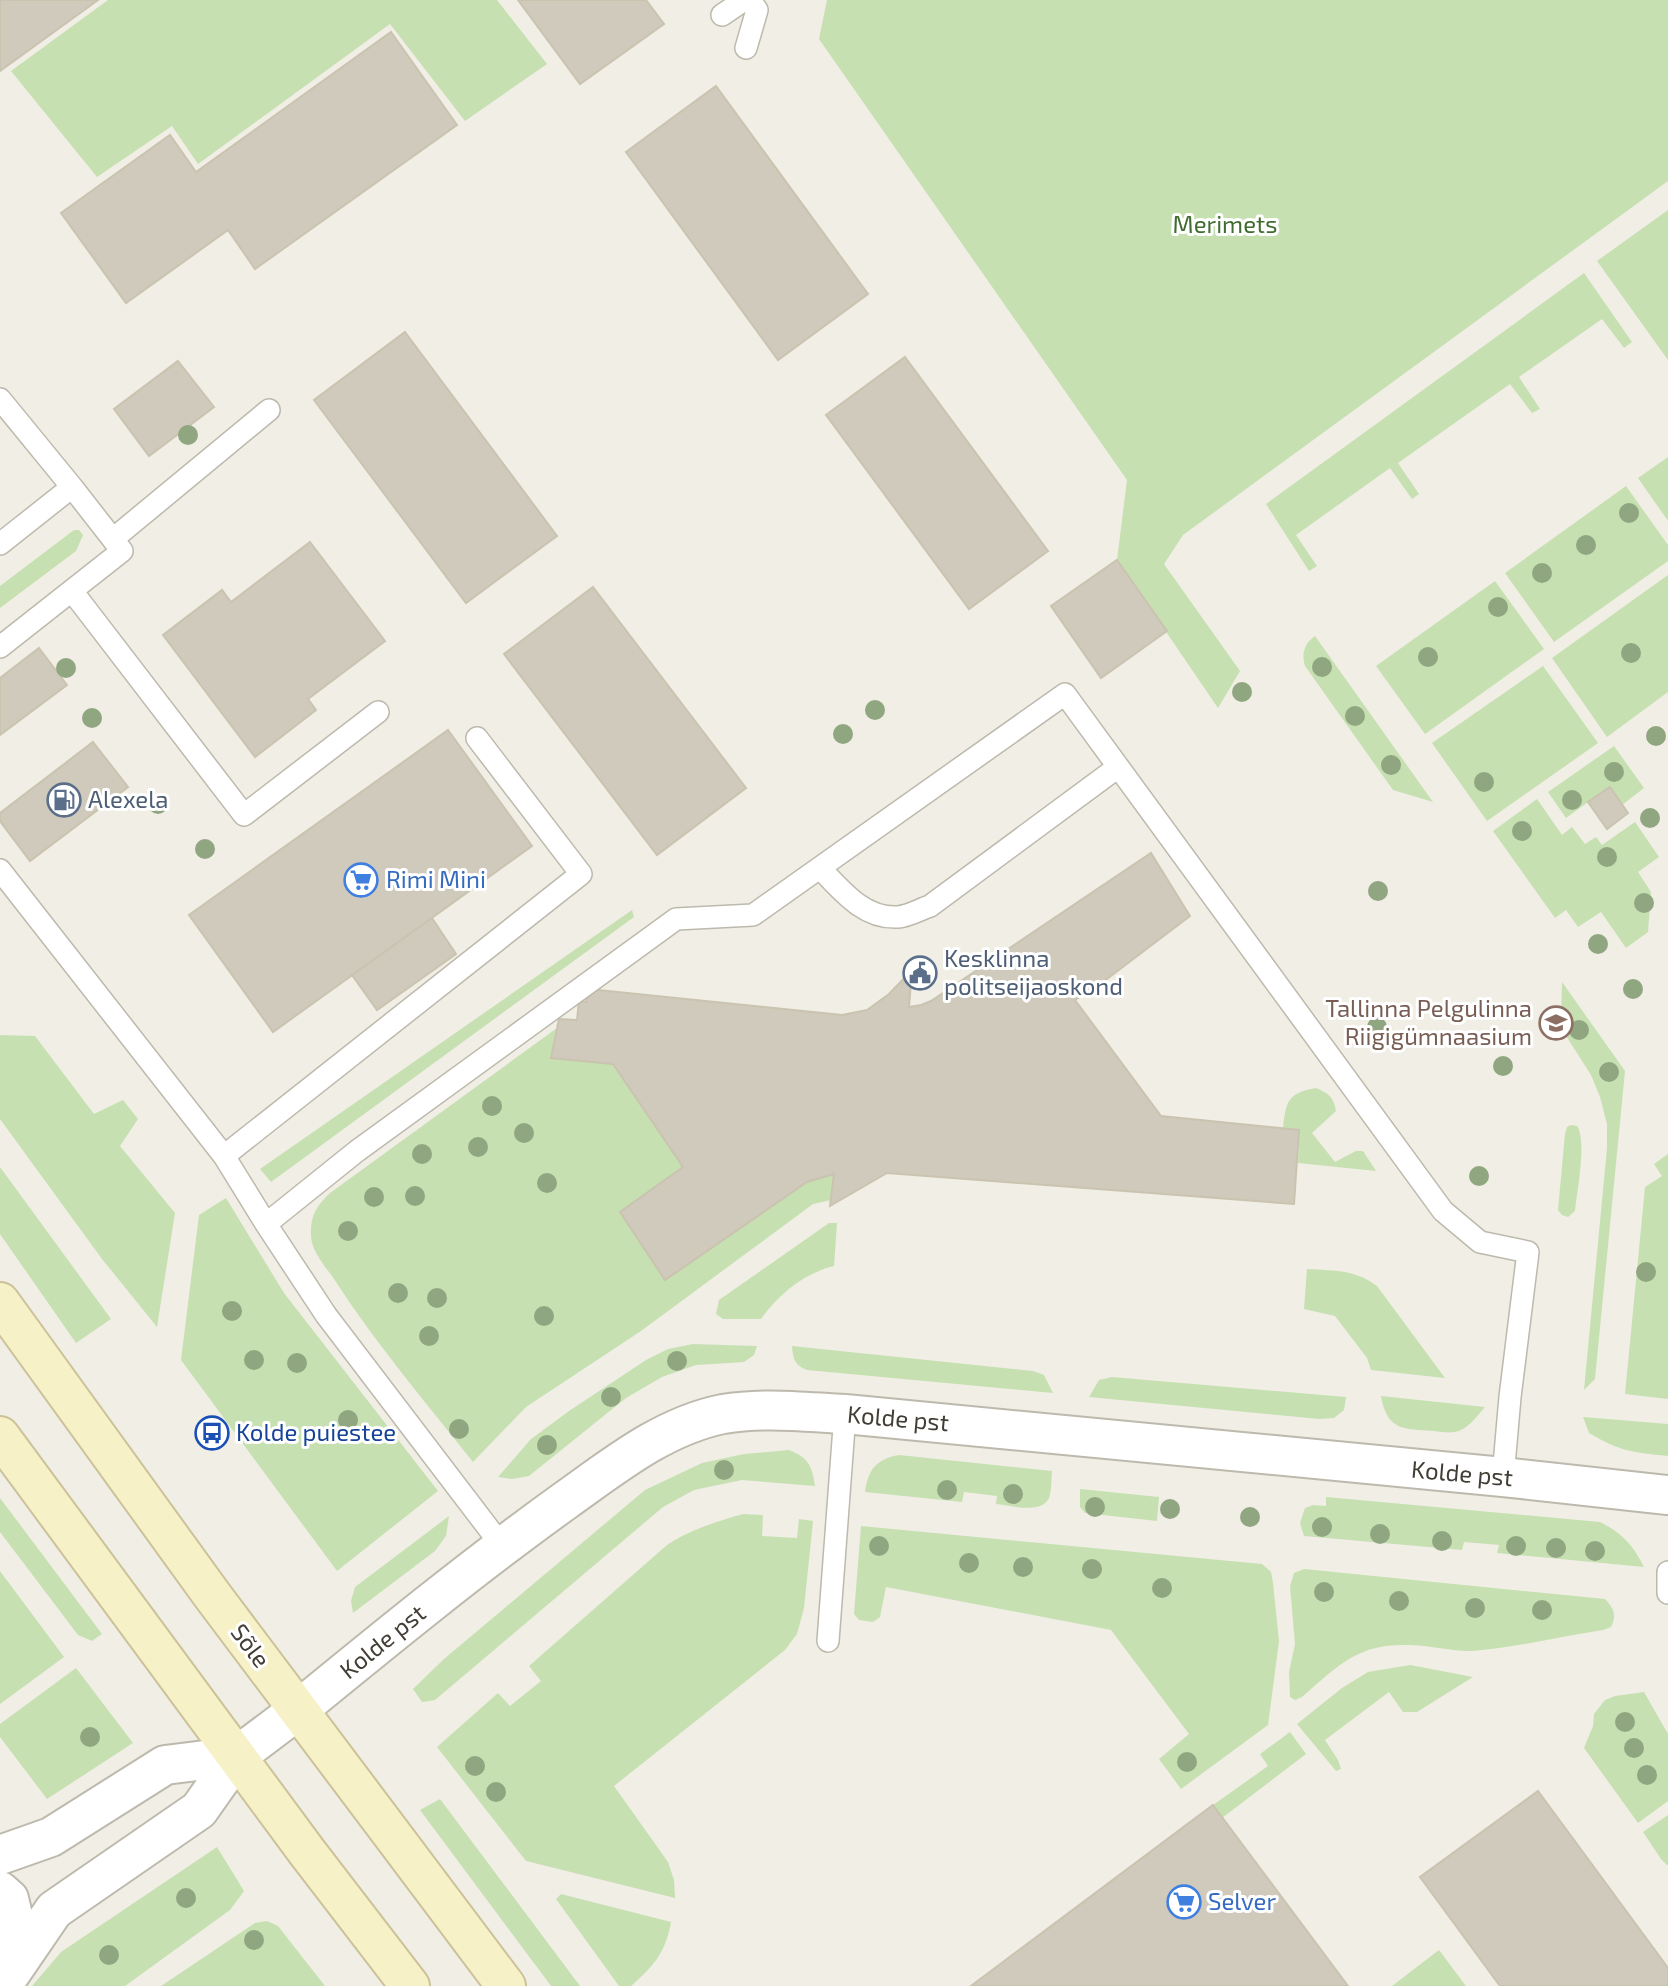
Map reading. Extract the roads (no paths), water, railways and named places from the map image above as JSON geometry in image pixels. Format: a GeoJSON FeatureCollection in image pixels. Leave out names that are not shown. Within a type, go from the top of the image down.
{"type":"FeatureCollection","features":[{"type":"Feature","properties":{"kind":"main road","name":"Sõle"},"geometry":{"type":"LineString","coordinates":[[0,1301],[212,1595],[506,1986]]}},
{"type":"Feature","properties":{"kind":"main road"},"geometry":{"type":"LineString","coordinates":[[0,1436],[307,1852],[410,1986]]}},
{"type":"Feature","properties":{"kind":"street","name":"Kolde pst"},"geometry":{"type":"LineString","coordinates":[[2,1985],[54,1910],[199,1810],[237,1756],[299,1710],[502,1546],[631,1453],[674,1430],[721,1415],[767,1409],[845,1415],[1668,1495]]}},
{"type":"Feature","properties":{"kind":"street","name":"Kolde pst"},"geometry":{"type":"LineString","coordinates":[[0,1855],[51,1837],[165,1765],[237,1756]]}},
{"type":"Feature","properties":{"kind":"street"},"geometry":{"type":"LineString","coordinates":[[0,1891],[9,1899],[14,1920],[2,1985]]}},
{"type":"Feature","properties":{"kind":"lane"},"geometry":{"type":"LineString","coordinates":[[722,15],[744,0]]}},
{"type":"Feature","properties":{"kind":"lane"},"geometry":{"type":"LineString","coordinates":[[746,48],[757,10],[750,0]]}},
{"type":"Feature","properties":{"kind":"lane"},"geometry":{"type":"LineString","coordinates":[[0,398],[122,551],[0,647]]}},
{"type":"Feature","properties":{"kind":"lane"},"geometry":{"type":"LineString","coordinates":[[113,539],[269,410]]}},
{"type":"Feature","properties":{"kind":"lane"},"geometry":{"type":"LineString","coordinates":[[0,544],[72,487]]}},
{"type":"Feature","properties":{"kind":"lane"},"geometry":{"type":"LineString","coordinates":[[72,591],[244,815],[378,712]]}},
{"type":"Feature","properties":{"kind":"lane"},"geometry":{"type":"LineString","coordinates":[[265,1224],[357,1151],[676,919],[753,915],[1065,694],[1443,1211],[1480,1242],[1528,1252],[1503,1477]]}},
{"type":"Feature","properties":{"kind":"lane"},"geometry":{"type":"LineString","coordinates":[[224,1156],[581,874],[477,738]]}},
{"type":"Feature","properties":{"kind":"lane"},"geometry":{"type":"LineString","coordinates":[[820,868],[853,903],[878,916],[901,917],[930,906],[1118,767]]}},
{"type":"Feature","properties":{"kind":"lane"},"geometry":{"type":"LineString","coordinates":[[0,870],[224,1156],[265,1224],[326,1314],[502,1546]]}},
{"type":"Feature","properties":{"kind":"lane"},"geometry":{"type":"LineString","coordinates":[[828,1641],[845,1415]]}},
{"type":"Feature","properties":{"kind":"lane"},"geometry":{"type":"LineString","coordinates":[[1668,1572],[1668,1593]]}},
{"type":"Feature","properties":{"kind":"place","name":"Alexela"},"geometry":{"type":"Point","coordinates":[64,800]}},
{"type":"Feature","properties":{"kind":"place","name":"Rimi Mini"},"geometry":{"type":"Point","coordinates":[361,880]}},
{"type":"Feature","properties":{"kind":"place","name":"Kesklinna politseijaoskond"},"geometry":{"type":"Point","coordinates":[920,973]}},
{"type":"Feature","properties":{"kind":"place","name":"Tallinna Pelgulinna Riigigümnaasium"},"geometry":{"type":"Point","coordinates":[1556,1023]}},
{"type":"Feature","properties":{"kind":"place","name":"Kolde puiestee"},"geometry":{"type":"Point","coordinates":[212,1433]}},
{"type":"Feature","properties":{"kind":"place","name":"Selver"},"geometry":{"type":"Point","coordinates":[1184,1902]}},
{"type":"Feature","properties":{"kind":"park label","name":"Merimets"},"geometry":{"type":"Point","coordinates":[1225,225]}}]}
